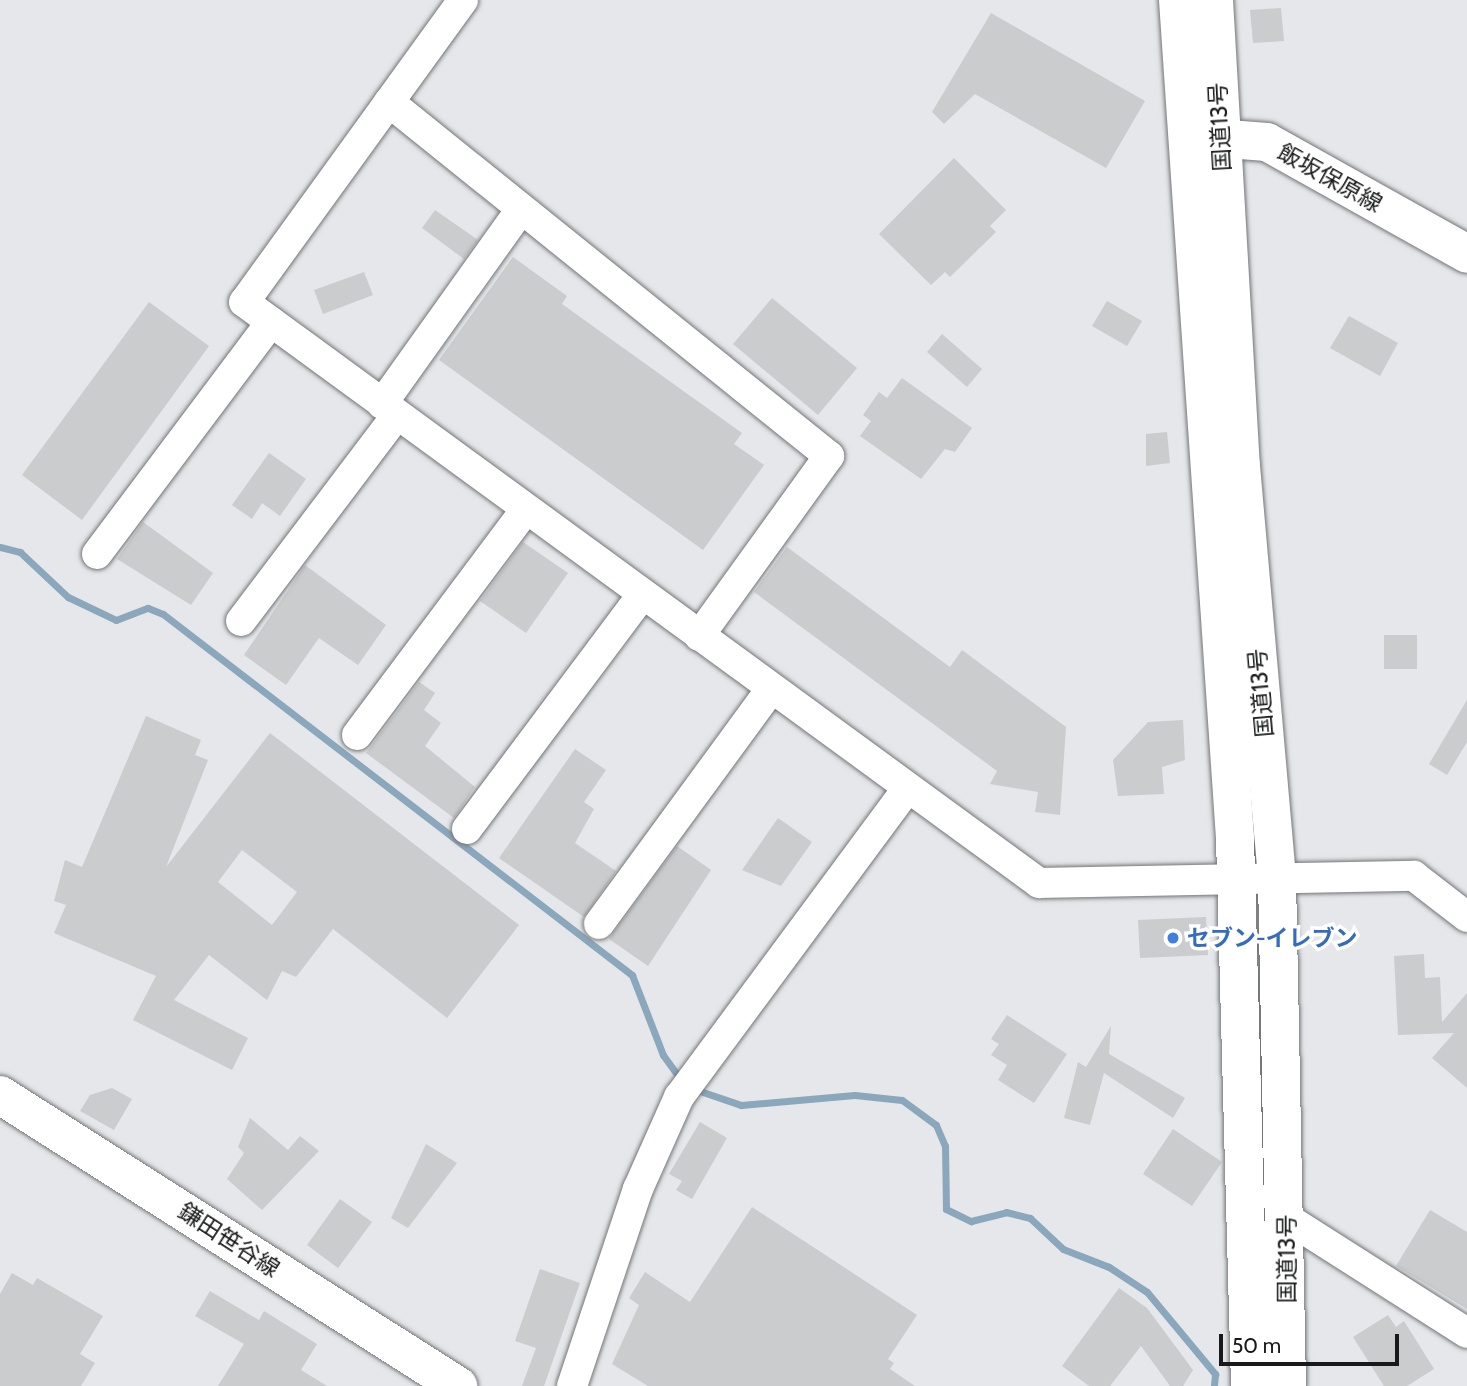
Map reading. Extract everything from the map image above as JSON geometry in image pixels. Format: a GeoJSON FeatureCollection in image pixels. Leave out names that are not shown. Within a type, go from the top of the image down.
{"type":"FeatureCollection","features":[{"type":"Feature","properties":{"kind":"main road","name":"国道13号"},"geometry":{"type":"LineString","coordinates":[[1178,0],[1202,135],[1277,878],[1288,1219],[1287,1386]]}},
{"type":"Feature","properties":{"kind":"main road","name":"国道13号"},"geometry":{"type":"LineString","coordinates":[[1214,0],[1202,135],[1236,876],[1250,1386]]}},
{"type":"Feature","properties":{"kind":"main road","name":"飯坂保原線"},"geometry":{"type":"LineString","coordinates":[[1202,135],[1266,142],[1467,254]]}},
{"type":"Feature","properties":{"kind":"main road","name":"鎌田笹谷線"},"geometry":{"type":"LineString","coordinates":[[0,1095],[458,1386]]}},
{"type":"Feature","properties":{"kind":"street"},"geometry":{"type":"LineString","coordinates":[[463,0],[244,302],[1039,883],[1236,876],[1414,876],[1467,917]]}},
{"type":"Feature","properties":{"kind":"street"},"geometry":{"type":"LineString","coordinates":[[389,102],[829,456],[699,636]]}},
{"type":"Feature","properties":{"kind":"street"},"geometry":{"type":"LineString","coordinates":[[241,621],[389,409],[521,209]]}},
{"type":"Feature","properties":{"kind":"street"},"geometry":{"type":"LineString","coordinates":[[97,554],[271,322]]}},
{"type":"Feature","properties":{"kind":"street"},"geometry":{"type":"LineString","coordinates":[[357,735],[526,509]]}},
{"type":"Feature","properties":{"kind":"street"},"geometry":{"type":"LineString","coordinates":[[467,829],[642,594]]}},
{"type":"Feature","properties":{"kind":"street"},"geometry":{"type":"LineString","coordinates":[[599,924],[771,689]]}},
{"type":"Feature","properties":{"kind":"street"},"geometry":{"type":"LineString","coordinates":[[572,1386],[638,1189],[679,1097],[696,1069],[907,789]]}},
{"type":"Feature","properties":{"kind":"street"},"geometry":{"type":"LineString","coordinates":[[1288,1219],[1467,1333]]}},
{"type":"Feature","properties":{"kind":"building"},"geometry":{"type":"Polygon","coordinates":[[[1281,8],[1284,41],[1253,43],[1250,10],[1281,8]]]}},
{"type":"Feature","properties":{"kind":"building"},"geometry":{"type":"Polygon","coordinates":[[[991,13],[1145,101],[1106,168],[975,94],[944,124],[932,112],[991,13]]]}},
{"type":"Feature","properties":{"kind":"building"},"geometry":{"type":"Polygon","coordinates":[[[954,158],[1006,210],[990,226],[996,232],[950,277],[945,272],[931,285],[879,234],[954,158]]]}},
{"type":"Feature","properties":{"kind":"building"},"geometry":{"type":"Polygon","coordinates":[[[435,210],[478,240],[464,259],[422,228],[435,210]]]}},
{"type":"Feature","properties":{"kind":"building"},"geometry":{"type":"Polygon","coordinates":[[[513,257],[567,296],[562,304],[742,433],[734,444],[764,465],[703,550],[439,360],[513,257]]]}},
{"type":"Feature","properties":{"kind":"building"},"geometry":{"type":"Polygon","coordinates":[[[364,272],[373,295],[323,314],[314,290],[364,272]]]}},
{"type":"Feature","properties":{"kind":"building"},"geometry":{"type":"Polygon","coordinates":[[[772,298],[857,368],[818,415],[733,344],[772,298]]]}},
{"type":"Feature","properties":{"kind":"building"},"geometry":{"type":"Polygon","coordinates":[[[1107,301],[1142,321],[1127,346],[1092,326],[1107,301]]]}},
{"type":"Feature","properties":{"kind":"building"},"geometry":{"type":"Polygon","coordinates":[[[149,302],[209,346],[82,520],[22,475],[149,302]]]}},
{"type":"Feature","properties":{"kind":"building"},"geometry":{"type":"Polygon","coordinates":[[[1349,316],[1398,343],[1380,376],[1330,348],[1349,316]]]}},
{"type":"Feature","properties":{"kind":"building"},"geometry":{"type":"Polygon","coordinates":[[[942,334],[982,369],[967,387],[927,352],[942,334]]]}},
{"type":"Feature","properties":{"kind":"building"},"geometry":{"type":"Polygon","coordinates":[[[902,378],[972,428],[955,452],[945,449],[921,479],[860,436],[871,421],[863,415],[879,392],[887,398],[902,378]]]}},
{"type":"Feature","properties":{"kind":"building"},"geometry":{"type":"Polygon","coordinates":[[[1167,432],[1170,463],[1146,466],[1146,434],[1167,432]]]}},
{"type":"Feature","properties":{"kind":"building"},"geometry":{"type":"Polygon","coordinates":[[[269,453],[306,479],[280,516],[262,503],[252,519],[232,505],[269,453]]]}},
{"type":"Feature","properties":{"kind":"building"},"geometry":{"type":"Polygon","coordinates":[[[143,522],[213,573],[191,605],[117,559],[143,522]]]}},
{"type":"Feature","properties":{"kind":"building"},"geometry":{"type":"Polygon","coordinates":[[[523,542],[568,573],[526,633],[480,601],[523,542]]]}},
{"type":"Feature","properties":{"kind":"building"},"geometry":{"type":"Polygon","coordinates":[[[787,547],[950,667],[962,650],[1066,727],[1060,815],[1035,812],[1038,792],[990,784],[997,771],[754,592],[787,547]]]}},
{"type":"Feature","properties":{"kind":"building"},"geometry":{"type":"Polygon","coordinates":[[[305,565],[386,625],[358,665],[319,638],[286,685],[244,655],[305,565]]]}},
{"type":"Feature","properties":{"kind":"building"},"geometry":{"type":"Polygon","coordinates":[[[1384,635],[1417,635],[1417,669],[1384,669],[1384,635]]]}},
{"type":"Feature","properties":{"kind":"building"},"geometry":{"type":"Polygon","coordinates":[[[419,682],[435,693],[424,710],[441,723],[425,746],[475,787],[454,818],[366,753],[419,682]]]}},
{"type":"Feature","properties":{"kind":"building"},"geometry":{"type":"Polygon","coordinates":[[[1467,700],[1467,742],[1447,775],[1429,764],[1467,700]]]}},
{"type":"Feature","properties":{"kind":"building"},"geometry":{"type":"Polygon","coordinates":[[[146,716],[201,740],[195,755],[208,760],[166,867],[270,733],[519,925],[447,1018],[333,929],[296,977],[282,971],[267,1000],[209,955],[174,1000],[248,1038],[232,1070],[133,1020],[156,976],[54,933],[66,905],[54,901],[65,860],[82,867],[146,716]],[[242,850],[218,882],[272,925],[297,892],[242,850]]]}},
{"type":"Feature","properties":{"kind":"building"},"geometry":{"type":"Polygon","coordinates":[[[1183,720],[1185,760],[1162,767],[1164,794],[1118,796],[1113,760],[1148,722],[1183,720]]]}},
{"type":"Feature","properties":{"kind":"building"},"geometry":{"type":"Polygon","coordinates":[[[575,749],[606,770],[584,802],[594,809],[575,843],[616,871],[584,917],[499,858],[575,749]]]}},
{"type":"Feature","properties":{"kind":"building"},"geometry":{"type":"Polygon","coordinates":[[[778,818],[812,842],[781,886],[742,870],[778,818]]]}},
{"type":"Feature","properties":{"kind":"building"},"geometry":{"type":"Polygon","coordinates":[[[677,846],[711,870],[648,966],[609,939],[677,846]]]}},
{"type":"Feature","properties":{"kind":"building","name":"セブン-イレブン"},"geometry":{"type":"Polygon","coordinates":[[[1206,917],[1208,955],[1140,958],[1138,920],[1206,917]]]}},
{"type":"Feature","properties":{"kind":"building"},"geometry":{"type":"Polygon","coordinates":[[[1424,954],[1425,978],[1440,977],[1442,1022],[1467,993],[1467,1088],[1432,1058],[1454,1033],[1398,1035],[1394,956],[1424,954]]]}},
{"type":"Feature","properties":{"kind":"building"},"geometry":{"type":"Polygon","coordinates":[[[1007,1015],[1067,1054],[1034,1103],[998,1080],[1007,1065],[991,1055],[999,1044],[991,1039],[1007,1015]]]}},
{"type":"Feature","properties":{"kind":"building"},"geometry":{"type":"Polygon","coordinates":[[[1111,1026],[1109,1054],[1185,1098],[1173,1118],[1104,1073],[1090,1125],[1064,1118],[1078,1062],[1086,1067],[1111,1026]]]}},
{"type":"Feature","properties":{"kind":"building"},"geometry":{"type":"Polygon","coordinates":[[[112,1088],[132,1099],[114,1130],[80,1111],[90,1095],[112,1088]]]}},
{"type":"Feature","properties":{"kind":"building"},"geometry":{"type":"Polygon","coordinates":[[[250,1118],[288,1150],[300,1136],[319,1151],[262,1210],[227,1179],[244,1153],[238,1147],[250,1118]]]}},
{"type":"Feature","properties":{"kind":"building"},"geometry":{"type":"Polygon","coordinates":[[[700,1122],[727,1138],[692,1199],[676,1190],[682,1181],[669,1174],[700,1122]]]}},
{"type":"Feature","properties":{"kind":"building"},"geometry":{"type":"Polygon","coordinates":[[[1173,1129],[1222,1162],[1192,1206],[1143,1174],[1173,1129]]]}},
{"type":"Feature","properties":{"kind":"building"},"geometry":{"type":"Polygon","coordinates":[[[426,1144],[457,1163],[408,1228],[391,1218],[426,1144]]]}},
{"type":"Feature","properties":{"kind":"building"},"geometry":{"type":"Polygon","coordinates":[[[340,1199],[372,1222],[338,1268],[307,1245],[340,1199]]]}},
{"type":"Feature","properties":{"kind":"building"},"geometry":{"type":"Polygon","coordinates":[[[752,1207],[917,1315],[888,1359],[894,1363],[890,1369],[915,1386],[648,1386],[612,1364],[639,1305],[629,1298],[645,1272],[690,1302],[752,1207]]]}},
{"type":"Feature","properties":{"kind":"building"},"geometry":{"type":"Polygon","coordinates":[[[1430,1210],[1467,1232],[1467,1309],[1396,1266],[1430,1210]]]}},
{"type":"Feature","properties":{"kind":"building"},"geometry":{"type":"Polygon","coordinates":[[[540,1269],[580,1283],[544,1386],[522,1386],[536,1348],[515,1341],[540,1269]]]}},
{"type":"Feature","properties":{"kind":"building"},"geometry":{"type":"Polygon","coordinates":[[[12,1273],[33,1285],[37,1278],[103,1316],[80,1354],[95,1363],[81,1386],[0,1386],[0,1294],[12,1273]]]}},
{"type":"Feature","properties":{"kind":"building"},"geometry":{"type":"Polygon","coordinates":[[[1119,1288],[1147,1308],[1193,1370],[1183,1386],[1170,1386],[1141,1346],[1110,1386],[1089,1386],[1062,1366],[1119,1288]]]}},
{"type":"Feature","properties":{"kind":"building"},"geometry":{"type":"Polygon","coordinates":[[[210,1291],[259,1320],[264,1311],[317,1344],[301,1370],[327,1386],[218,1386],[244,1344],[195,1316],[210,1291]]]}},
{"type":"Feature","properties":{"kind":"building"},"geometry":{"type":"Polygon","coordinates":[[[1388,1315],[1396,1327],[1404,1321],[1434,1369],[1407,1386],[1384,1386],[1353,1337],[1388,1315]]]}},
{"type":"Feature","properties":{"kind":"waterway"},"geometry":{"type":"LineString","coordinates":[[0,547],[20,552],[68,597],[116,620],[148,608],[163,614],[632,975],[663,1055],[681,1080]]}},
{"type":"Feature","properties":{"kind":"waterway"},"geometry":{"type":"LineString","coordinates":[[694,1089],[741,1105],[855,1095],[902,1100],[936,1125],[945,1146],[946,1209],[971,1221],[1006,1212],[1030,1218],[1063,1249],[1109,1267],[1147,1292],[1215,1374],[1214,1386]]}},
{"type":"Feature","properties":{"kind":"place","name":"セブン-イレブン"},"geometry":{"type":"Point","coordinates":[1173,938]}}]}
